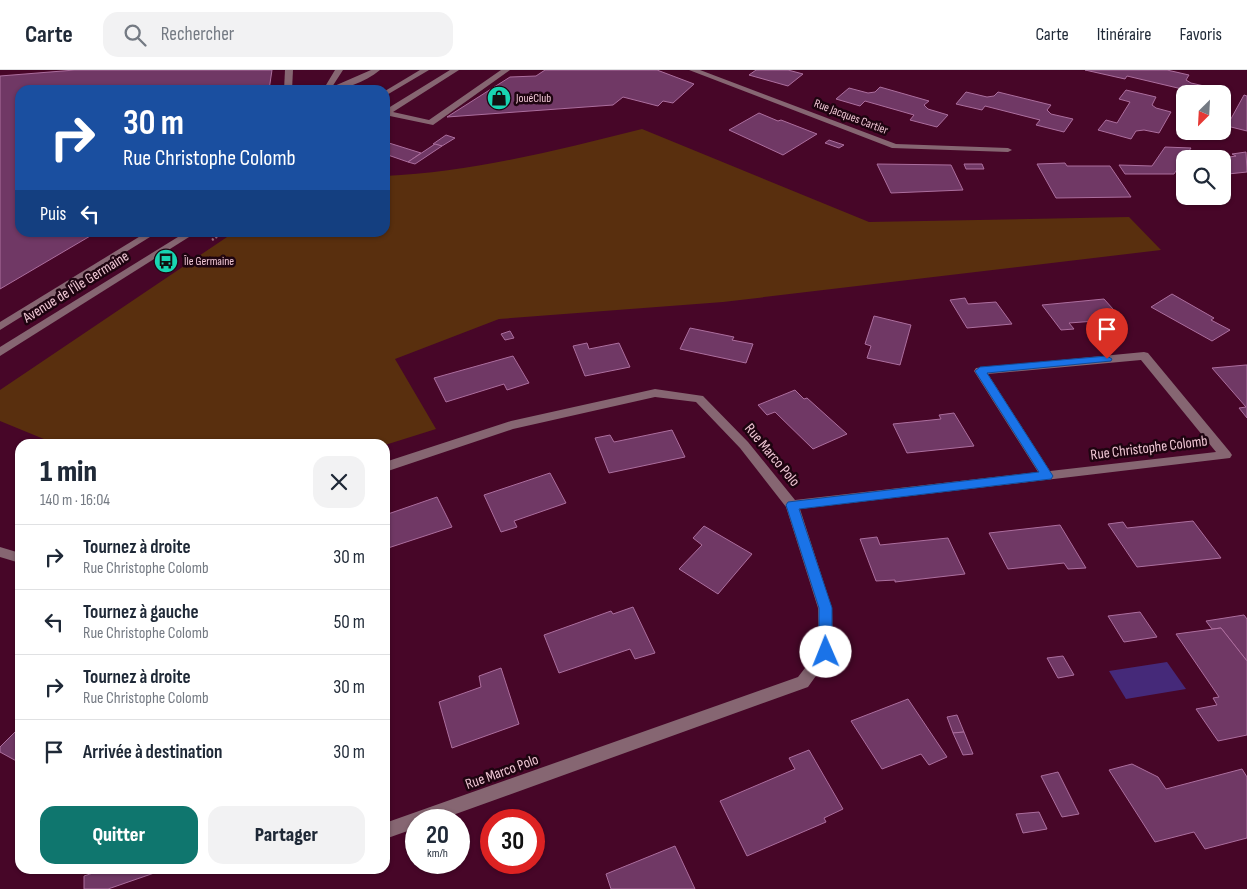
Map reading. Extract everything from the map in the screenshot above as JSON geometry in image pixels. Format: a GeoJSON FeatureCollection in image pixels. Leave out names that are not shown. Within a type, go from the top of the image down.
{"type":"FeatureCollection","features":[{"type":"Feature","properties":{"kind":"street"},"geometry":{"type":"LineString","coordinates":[[288,85],[289,70]]}},
{"type":"Feature","properties":{"kind":"street"},"geometry":{"type":"LineString","coordinates":[[330,85],[339,70]]}},
{"type":"Feature","properties":{"kind":"street"},"geometry":{"type":"LineString","coordinates":[[344,85],[376,70]]}},
{"type":"Feature","properties":{"kind":"street"},"geometry":{"type":"LineString","coordinates":[[390,91],[425,70]]}},
{"type":"Feature","properties":{"kind":"street"},"geometry":{"type":"LineString","coordinates":[[390,110],[455,70]]}},
{"type":"Feature","properties":{"kind":"street"},"geometry":{"type":"LineString","coordinates":[[390,113],[430,123],[506,70]]}},
{"type":"Feature","properties":{"kind":"street","name":"Rue Jacques Cartier"},"geometry":{"type":"LineString","coordinates":[[693,70],[895,146],[1008,150]]}},
{"type":"Feature","properties":{"kind":"street","name":"Avenue de l'Île Germaine"},"geometry":{"type":"LineString","coordinates":[[0,327],[146,237]]}},
{"type":"Feature","properties":{"kind":"street","name":"Avenue de l'Île Germaine"},"geometry":{"type":"LineString","coordinates":[[0,352],[185,237]]}},
{"type":"Feature","properties":{"kind":"street","name":"Rue Christophe Colomb"},"geometry":{"type":"LineString","coordinates":[[792,505],[1047,476],[1226,455],[1144,356],[980,371],[1047,476]]}},
{"type":"Feature","properties":{"kind":"street","name":"Rue Marco Polo"},"geometry":{"type":"LineString","coordinates":[[390,465],[511,426],[656,393],[699,399],[744,445],[792,505],[825,608],[826,652],[803,682],[390,829]]}},
{"type":"Feature","properties":{"kind":"street"},"geometry":{"type":"LineString","coordinates":[[0,552],[15,556]]}},
{"type":"Feature","properties":{"kind":"shaded area"},"geometry":{"type":"Polygon","coordinates":[[[642,129],[869,222],[1129,217],[1161,250],[723,302],[499,319],[395,359],[436,429],[390,443],[390,439],[44,439],[0,421],[0,390],[227,237],[390,237],[390,176],[450,170],[547,152],[642,129]]]}},
{"type":"Feature","properties":{"kind":"shaded area"},"geometry":{"type":"Polygon","coordinates":[[[1167,662],[1186,689],[1126,699],[1109,671],[1167,662]]]}},
{"type":"Feature","properties":{"kind":"building"},"geometry":{"type":"Polygon","coordinates":[[[75,70],[272,70],[270,85],[15,85],[15,237],[88,237],[0,289],[0,76],[75,70]]]}},
{"type":"Feature","properties":{"kind":"building"},"geometry":{"type":"Polygon","coordinates":[[[545,70],[657,70],[694,84],[673,103],[663,101],[658,106],[623,97],[613,105],[447,117],[510,77],[536,76],[545,70]]]}},
{"type":"Feature","properties":{"kind":"building"},"geometry":{"type":"Polygon","coordinates":[[[756,70],[788,70],[803,74],[788,86],[749,75],[756,70]]]}},
{"type":"Feature","properties":{"kind":"building"},"geometry":{"type":"Polygon","coordinates":[[[1085,70],[1167,70],[1189,75],[1186,80],[1200,85],[1176,85],[1176,88],[1127,76],[1125,79],[1085,70]]]}},
{"type":"Feature","properties":{"kind":"building"},"geometry":{"type":"Polygon","coordinates":[[[880,87],[929,101],[924,105],[928,109],[948,115],[937,127],[910,120],[914,115],[865,101],[860,106],[836,99],[849,88],[868,93],[875,92],[880,87]]]}},
{"type":"Feature","properties":{"kind":"building"},"geometry":{"type":"Polygon","coordinates":[[[1126,90],[1156,97],[1152,105],[1171,112],[1159,133],[1144,130],[1136,131],[1131,139],[1098,130],[1106,120],[1117,123],[1130,102],[1119,99],[1126,90]]]}},
{"type":"Feature","properties":{"kind":"building"},"geometry":{"type":"Polygon","coordinates":[[[966,92],[987,97],[994,96],[998,92],[1051,105],[1047,110],[1051,114],[1073,119],[1064,132],[1036,125],[1040,120],[985,106],[982,110],[956,104],[966,92]]]}},
{"type":"Feature","properties":{"kind":"building"},"geometry":{"type":"Polygon","coordinates":[[[1244,95],[1247,96],[1247,131],[1231,127],[1231,119],[1244,95]]]}},
{"type":"Feature","properties":{"kind":"building"},"geometry":{"type":"Polygon","coordinates":[[[759,113],[817,134],[783,155],[729,130],[759,113]]]}},
{"type":"Feature","properties":{"kind":"building"},"geometry":{"type":"Polygon","coordinates":[[[446,135],[455,138],[442,146],[433,144],[446,135]]]}},
{"type":"Feature","properties":{"kind":"building"},"geometry":{"type":"Polygon","coordinates":[[[829,140],[844,145],[839,148],[825,143],[829,140]]]}},
{"type":"Feature","properties":{"kind":"building"},"geometry":{"type":"Polygon","coordinates":[[[390,143],[421,153],[408,162],[390,156],[390,143]]]}},
{"type":"Feature","properties":{"kind":"building"},"geometry":{"type":"Polygon","coordinates":[[[435,144],[442,146],[415,164],[408,162],[435,144]]]}},
{"type":"Feature","properties":{"kind":"building"},"geometry":{"type":"Polygon","coordinates":[[[1165,147],[1191,148],[1190,150],[1176,150],[1176,171],[1174,174],[1125,174],[1119,165],[1152,166],[1165,147]]]}},
{"type":"Feature","properties":{"kind":"building"},"geometry":{"type":"Polygon","coordinates":[[[1246,152],[1247,172],[1231,174],[1231,157],[1236,156],[1232,154],[1246,152]]]}},
{"type":"Feature","properties":{"kind":"building"},"geometry":{"type":"Polygon","coordinates":[[[1065,163],[1067,166],[1110,166],[1131,197],[1056,198],[1037,164],[1065,163]]]}},
{"type":"Feature","properties":{"kind":"building"},"geometry":{"type":"Polygon","coordinates":[[[877,164],[951,165],[963,190],[891,193],[877,164]]]}},
{"type":"Feature","properties":{"kind":"building"},"geometry":{"type":"Polygon","coordinates":[[[964,164],[982,164],[984,169],[966,169],[964,164]]]}},
{"type":"Feature","properties":{"kind":"building"},"geometry":{"type":"Polygon","coordinates":[[[1172,294],[1214,318],[1211,320],[1230,330],[1212,341],[1151,307],[1172,294]]]}},
{"type":"Feature","properties":{"kind":"building"},"geometry":{"type":"Polygon","coordinates":[[[965,298],[968,304],[996,302],[1012,324],[967,328],[950,300],[965,298]]]}},
{"type":"Feature","properties":{"kind":"building"},"geometry":{"type":"Polygon","coordinates":[[[1104,299],[1122,319],[1069,323],[1074,329],[1061,330],[1042,305],[1104,299]]]}},
{"type":"Feature","properties":{"kind":"building"},"geometry":{"type":"Polygon","coordinates":[[[874,316],[911,325],[900,365],[867,358],[871,346],[865,344],[874,316]]]}},
{"type":"Feature","properties":{"kind":"building"},"geometry":{"type":"Polygon","coordinates":[[[690,328],[734,337],[732,340],[753,344],[746,363],[680,349],[690,328]]]}},
{"type":"Feature","properties":{"kind":"building"},"geometry":{"type":"Polygon","coordinates":[[[510,331],[514,338],[505,340],[501,334],[510,331]]]}},
{"type":"Feature","properties":{"kind":"building"},"geometry":{"type":"Polygon","coordinates":[[[587,343],[589,349],[619,343],[630,367],[585,376],[573,346],[587,343]]]}},
{"type":"Feature","properties":{"kind":"building"},"geometry":{"type":"Polygon","coordinates":[[[513,356],[529,383],[507,390],[504,384],[446,402],[434,378],[513,356]]]}},
{"type":"Feature","properties":{"kind":"building"},"geometry":{"type":"Polygon","coordinates":[[[1247,365],[1247,418],[1239,408],[1246,407],[1212,368],[1247,365]]]}},
{"type":"Feature","properties":{"kind":"building"},"geometry":{"type":"Polygon","coordinates":[[[795,390],[804,399],[807,398],[847,434],[813,449],[775,412],[767,415],[758,405],[795,390]]]}},
{"type":"Feature","properties":{"kind":"building"},"geometry":{"type":"Polygon","coordinates":[[[954,413],[974,446],[907,453],[893,424],[941,419],[939,415],[954,413]]]}},
{"type":"Feature","properties":{"kind":"building"},"geometry":{"type":"Polygon","coordinates":[[[672,430],[685,457],[609,473],[595,438],[610,435],[614,442],[672,430]]]}},
{"type":"Feature","properties":{"kind":"building"},"geometry":{"type":"Polygon","coordinates":[[[550,473],[566,503],[514,521],[517,527],[501,532],[484,495],[550,473]]]}},
{"type":"Feature","properties":{"kind":"building"},"geometry":{"type":"Polygon","coordinates":[[[437,497],[452,527],[390,547],[390,513],[437,497]]]}},
{"type":"Feature","properties":{"kind":"building"},"geometry":{"type":"Polygon","coordinates":[[[1193,521],[1221,558],[1137,567],[1108,524],[1123,522],[1127,528],[1193,521]]]}},
{"type":"Feature","properties":{"kind":"building"},"geometry":{"type":"Polygon","coordinates":[[[1060,525],[1086,568],[1068,569],[1064,563],[1008,569],[989,533],[1060,525]]]}},
{"type":"Feature","properties":{"kind":"building"},"geometry":{"type":"Polygon","coordinates":[[[704,526],[752,554],[718,594],[679,569],[702,545],[693,538],[704,526]]]}},
{"type":"Feature","properties":{"kind":"building"},"geometry":{"type":"Polygon","coordinates":[[[877,537],[880,545],[948,538],[965,574],[895,582],[895,580],[876,581],[860,539],[877,537]]]}},
{"type":"Feature","properties":{"kind":"building"},"geometry":{"type":"Polygon","coordinates":[[[633,607],[655,653],[635,659],[630,649],[559,673],[544,635],[611,611],[613,614],[633,607]]]}},
{"type":"Feature","properties":{"kind":"building"},"geometry":{"type":"Polygon","coordinates":[[[1140,612],[1157,637],[1124,642],[1108,616],[1140,612]]]}},
{"type":"Feature","properties":{"kind":"building"},"geometry":{"type":"Polygon","coordinates":[[[1244,615],[1247,619],[1247,661],[1221,628],[1212,629],[1206,621],[1244,615]]]}},
{"type":"Feature","properties":{"kind":"building"},"geometry":{"type":"Polygon","coordinates":[[[1221,628],[1247,661],[1247,735],[1218,741],[1196,709],[1217,705],[1213,698],[1219,697],[1176,634],[1221,628]]]}},
{"type":"Feature","properties":{"kind":"building"},"geometry":{"type":"Polygon","coordinates":[[[1063,656],[1074,675],[1058,678],[1047,658],[1063,656]]]}},
{"type":"Feature","properties":{"kind":"building"},"geometry":{"type":"Polygon","coordinates":[[[501,668],[519,724],[452,748],[439,702],[481,687],[479,676],[501,668]]]}},
{"type":"Feature","properties":{"kind":"building"},"geometry":{"type":"Polygon","coordinates":[[[908,699],[947,757],[929,765],[921,754],[882,769],[851,721],[908,699]]]}},
{"type":"Feature","properties":{"kind":"building"},"geometry":{"type":"Polygon","coordinates":[[[957,715],[964,732],[953,733],[947,717],[957,715]]]}},
{"type":"Feature","properties":{"kind":"building"},"geometry":{"type":"Polygon","coordinates":[[[15,732],[15,760],[0,752],[0,747],[15,732]]]}},
{"type":"Feature","properties":{"kind":"building"},"geometry":{"type":"Polygon","coordinates":[[[964,732],[973,754],[963,755],[953,733],[964,732]]]}},
{"type":"Feature","properties":{"kind":"building"},"geometry":{"type":"Polygon","coordinates":[[[809,750],[843,809],[824,818],[826,822],[747,856],[720,801],[795,769],[789,758],[809,750]]]}},
{"type":"Feature","properties":{"kind":"building"},"geometry":{"type":"Polygon","coordinates":[[[1132,764],[1158,777],[1166,789],[1242,769],[1247,777],[1247,838],[1205,849],[1194,832],[1155,842],[1109,770],[1132,764]]]}},
{"type":"Feature","properties":{"kind":"building"},"geometry":{"type":"Polygon","coordinates":[[[1058,772],[1079,814],[1062,817],[1041,776],[1058,772]]]}},
{"type":"Feature","properties":{"kind":"building"},"geometry":{"type":"Polygon","coordinates":[[[1039,812],[1047,829],[1023,833],[1016,814],[1039,812]]]}},
{"type":"Feature","properties":{"kind":"building"},"geometry":{"type":"Polygon","coordinates":[[[675,846],[695,889],[611,889],[606,874],[675,846]]]}},
{"type":"Feature","properties":{"kind":"building"},"geometry":{"type":"Polygon","coordinates":[[[90,874],[151,874],[108,889],[84,889],[84,876],[90,874]]]}},
{"type":"Feature","properties":{"kind":"place","name":"JouéClub"},"geometry":{"type":"Point","coordinates":[499,98]}},
{"type":"Feature","properties":{"kind":"place","name":"Île Germaine"},"geometry":{"type":"Point","coordinates":[166,261]}},
{"type":"Feature","properties":{"kind":"route"},"geometry":{"type":"LineString","coordinates":[[826,652],[825,608],[792,505],[1047,476],[980,371],[1107,359]]}}]}
